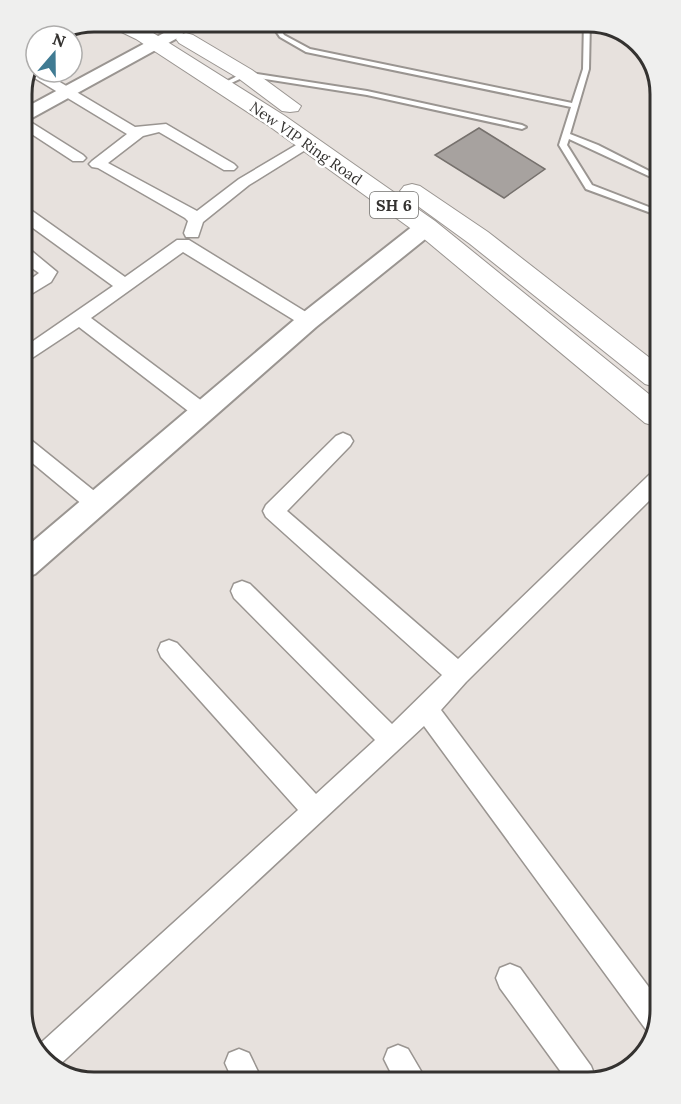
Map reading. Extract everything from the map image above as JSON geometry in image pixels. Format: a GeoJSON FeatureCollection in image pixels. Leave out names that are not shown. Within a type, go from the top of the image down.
{"type":"FeatureCollection","features":[{"type":"Feature","properties":{"kind":"main road","name":"New VIP Ring Road"},"geometry":{"type":"LineString","coordinates":[[161,32],[244,74],[479,238],[650,373]]}},
{"type":"Feature","properties":{"kind":"main road","name":"New VIP Ring Road"},"geometry":{"type":"LineString","coordinates":[[161,32],[221,86],[426,227],[650,411]]}},
{"type":"Feature","properties":{"kind":"street"},"geometry":{"type":"LineString","coordinates":[[32,110],[68,91],[161,32]]}},
{"type":"Feature","properties":{"kind":"street"},"geometry":{"type":"LineString","coordinates":[[56,84],[138,132]]}},
{"type":"Feature","properties":{"kind":"street"},"geometry":{"type":"LineString","coordinates":[[32,121],[78,158]]}},
{"type":"Feature","properties":{"kind":"street"},"geometry":{"type":"LineString","coordinates":[[196,220],[191,214],[101,166],[138,132],[161,127],[229,167]]}},
{"type":"Feature","properties":{"kind":"street"},"geometry":{"type":"LineString","coordinates":[[32,351],[183,244],[195,228],[196,220],[244,182],[308,144]]}},
{"type":"Feature","properties":{"kind":"street"},"geometry":{"type":"LineString","coordinates":[[32,219],[125,286]]}},
{"type":"Feature","properties":{"kind":"street"},"geometry":{"type":"LineString","coordinates":[[32,559],[308,321],[426,227]]}},
{"type":"Feature","properties":{"kind":"street"},"geometry":{"type":"LineString","coordinates":[[183,244],[308,321]]}},
{"type":"Feature","properties":{"kind":"street"},"geometry":{"type":"LineString","coordinates":[[32,259],[49,272],[45,278],[32,287]]}},
{"type":"Feature","properties":{"kind":"street"},"geometry":{"type":"LineString","coordinates":[[79,318],[203,412]]}},
{"type":"Feature","properties":{"kind":"street"},"geometry":{"type":"LineString","coordinates":[[344,441],[273,511],[458,674]]}},
{"type":"Feature","properties":{"kind":"street"},"geometry":{"type":"LineString","coordinates":[[32,452],[96,504]]}},
{"type":"Feature","properties":{"kind":"street"},"geometry":{"type":"LineString","coordinates":[[50,1054],[426,709],[458,674],[650,488]]}},
{"type":"Feature","properties":{"kind":"street"},"geometry":{"type":"LineString","coordinates":[[242,591],[392,741]]}},
{"type":"Feature","properties":{"kind":"street"},"geometry":{"type":"LineString","coordinates":[[169,650],[315,812]]}},
{"type":"Feature","properties":{"kind":"street"},"geometry":{"type":"LineString","coordinates":[[426,709],[650,1011]]}},
{"type":"Feature","properties":{"kind":"street"},"geometry":{"type":"LineString","coordinates":[[510,978],[578,1072]]}},
{"type":"Feature","properties":{"kind":"lane"},"geometry":{"type":"LineString","coordinates":[[279,32],[282,36],[308,51],[575,106]]}},
{"type":"Feature","properties":{"kind":"lane"},"geometry":{"type":"LineString","coordinates":[[587,32],[586,69],[563,145],[589,187],[650,210]]}},
{"type":"Feature","properties":{"kind":"lane"},"geometry":{"type":"LineString","coordinates":[[221,86],[244,74],[367,93],[522,127]]}},
{"type":"Feature","properties":{"kind":"lane"},"geometry":{"type":"LineString","coordinates":[[566,135],[650,174]]}},
{"type":"Feature","properties":{"kind":"building"},"geometry":{"type":"Polygon","coordinates":[[[479,128],[545,169],[504,198],[435,155],[479,128]]]}}]}
